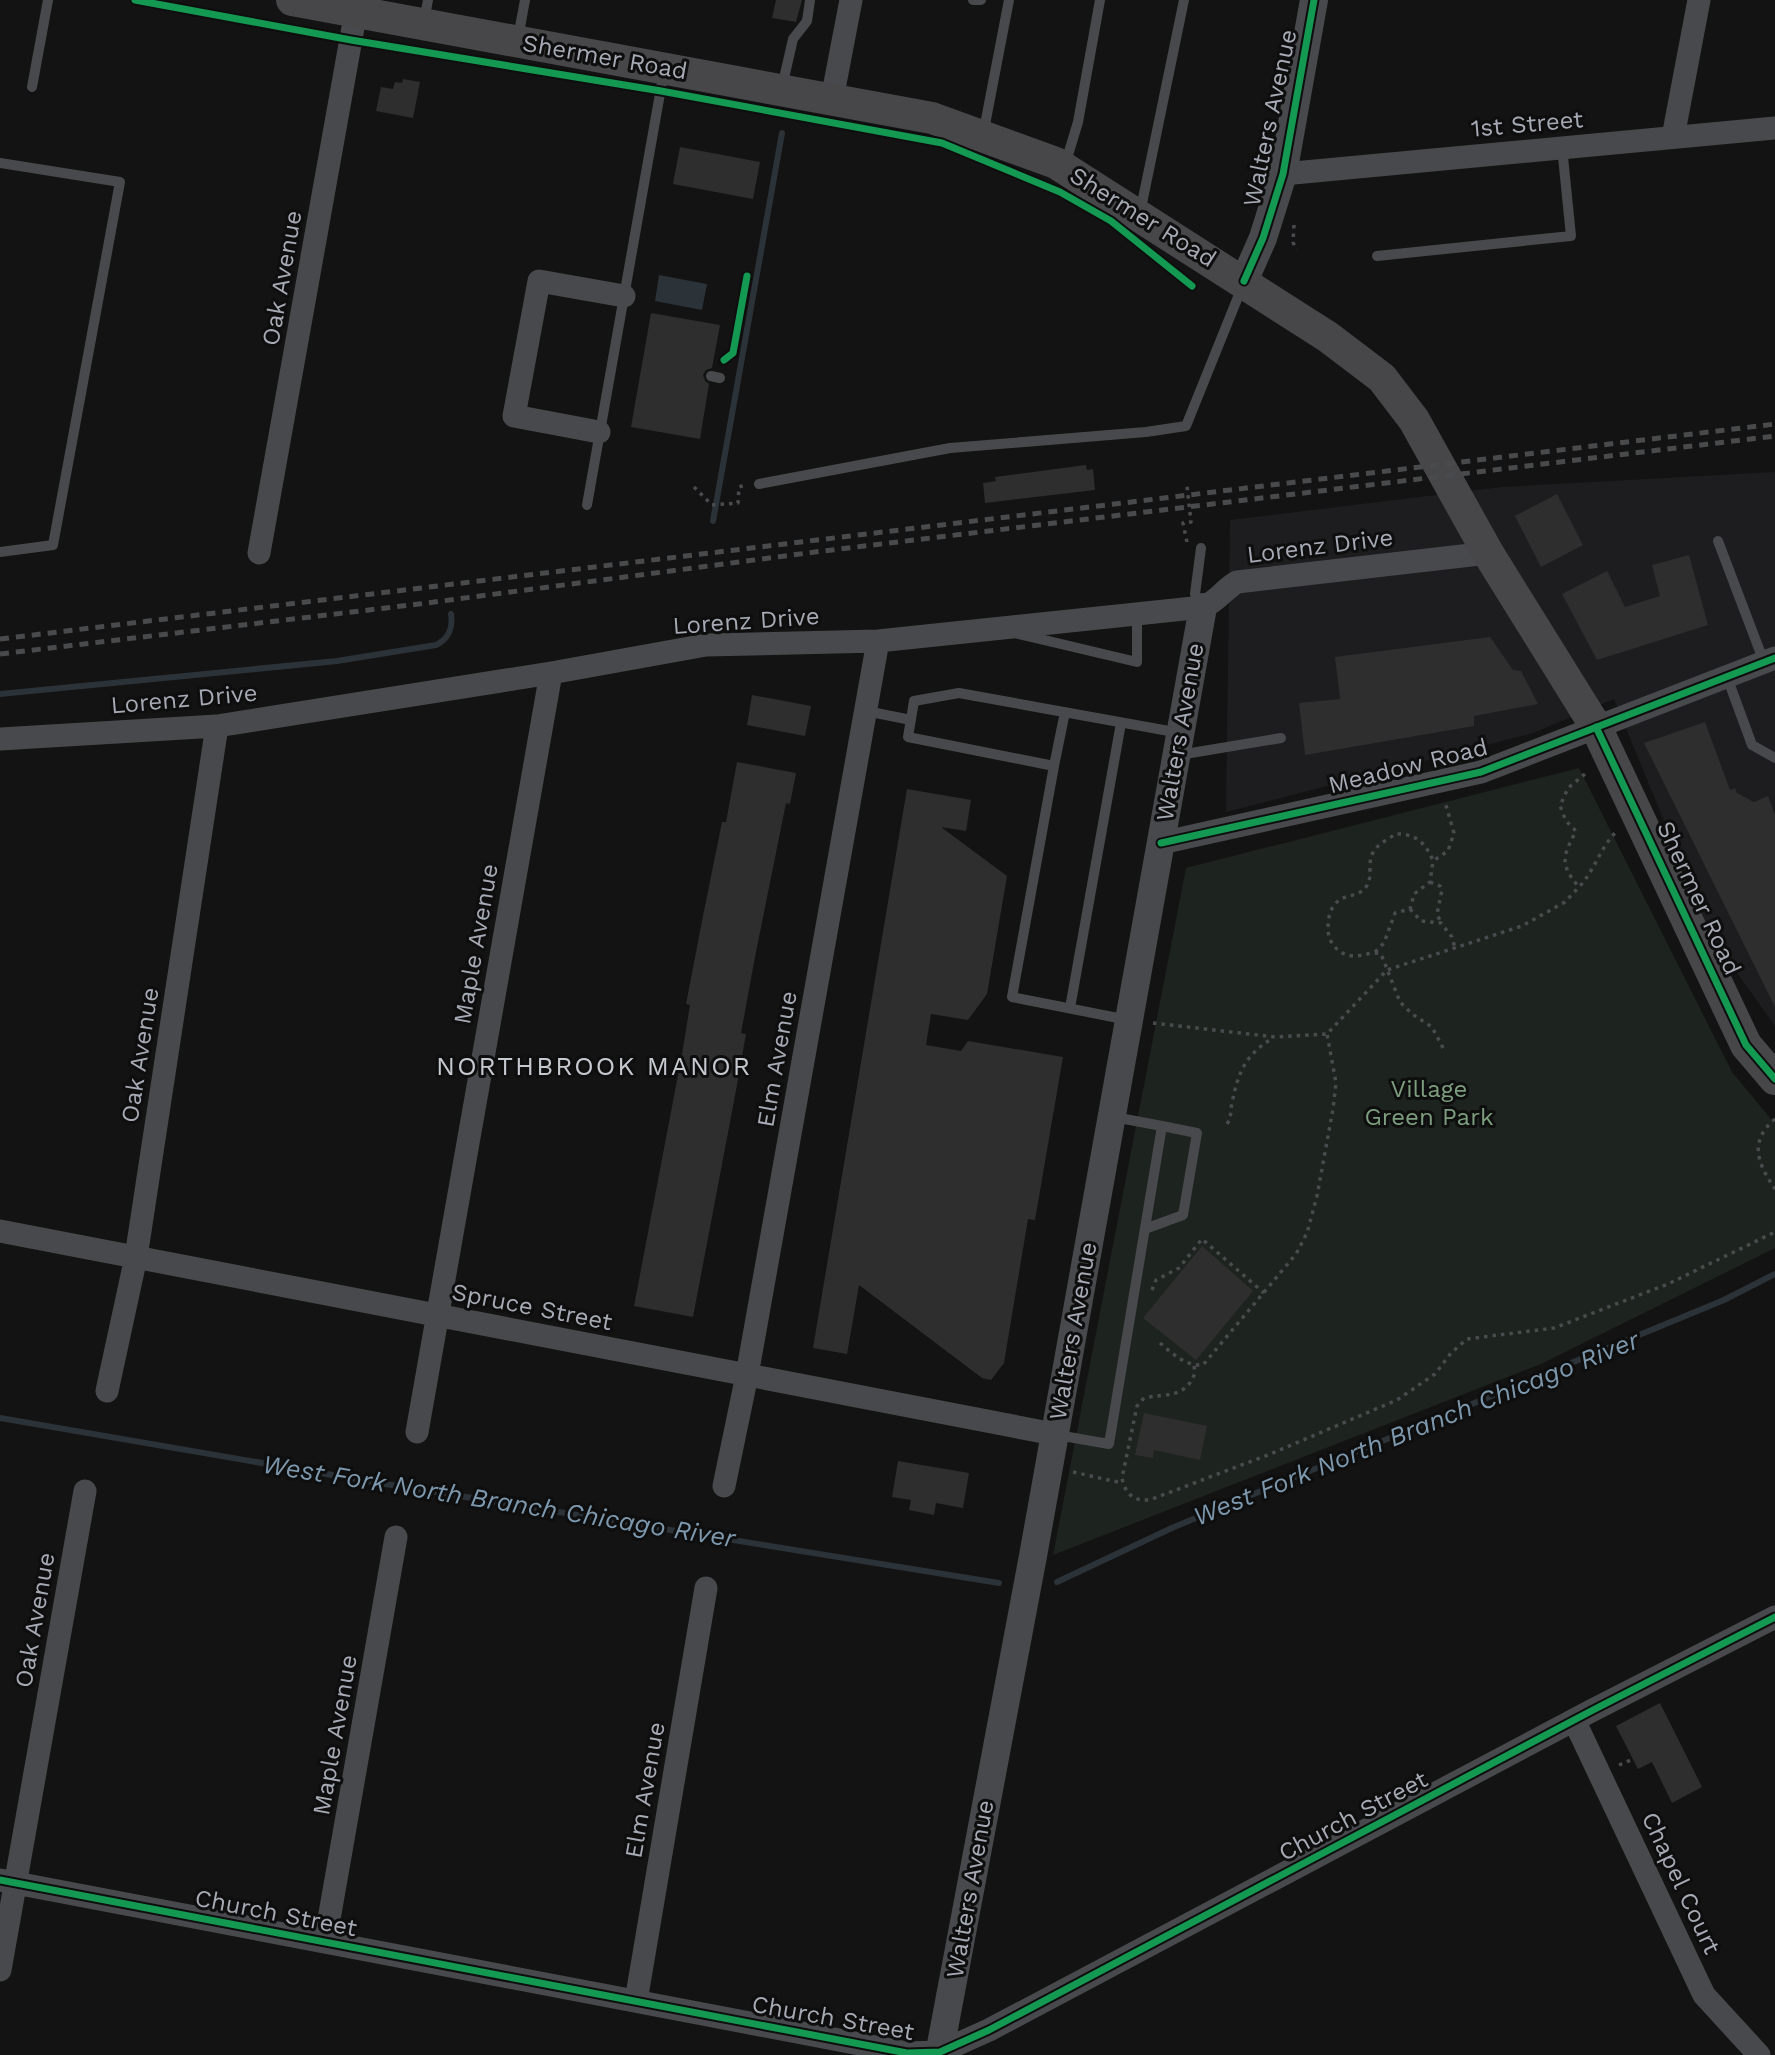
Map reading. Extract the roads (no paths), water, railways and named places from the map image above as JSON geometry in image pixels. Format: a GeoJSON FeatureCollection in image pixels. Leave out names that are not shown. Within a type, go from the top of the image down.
{"type":"FeatureCollection","features":[{"type":"Feature","properties":{"kind":"main road","name":"Shermer Road"},"geometry":{"type":"LineString","coordinates":[[292,0],[356,11],[426,12],[518,41],[932,118],[983,135],[1064,168],[1328,337],[1382,378],[1415,420],[1488,553],[1596,727],[1746,1045],[1775,1079]]}},
{"type":"Feature","properties":{"kind":"street"},"geometry":{"type":"LineString","coordinates":[[832,99],[851,0]]}},
{"type":"Feature","properties":{"kind":"street","name":"Walters Avenue"},"geometry":{"type":"LineString","coordinates":[[1244,281],[1263,238],[1283,174],[1314,0]]}},
{"type":"Feature","properties":{"kind":"street"},"geometry":{"type":"LineString","coordinates":[[1673,136],[1699,0]]}},
{"type":"Feature","properties":{"kind":"street","name":"Oak Avenue"},"geometry":{"type":"LineString","coordinates":[[259,553],[356,11]]}},
{"type":"Feature","properties":{"kind":"street","name":"1st Street"},"geometry":{"type":"LineString","coordinates":[[1283,174],[1775,128]]}},
{"type":"Feature","properties":{"kind":"street"},"geometry":{"type":"LineString","coordinates":[[599,432],[514,416],[539,281],[624,296]]}},
{"type":"Feature","properties":{"kind":"street","name":"Lorenz Drive"},"geometry":{"type":"LineString","coordinates":[[0,739],[216,726],[551,673],[706,645],[878,641],[1203,607],[1212,604],[1225,588],[1237,582],[1488,553]]}},
{"type":"Feature","properties":{"kind":"street","name":"Walters Avenue"},"geometry":{"type":"LineString","coordinates":[[940,2054],[1111,1117],[1141,1022],[1161,843],[1203,607]]}},
{"type":"Feature","properties":{"kind":"street","name":"Elm Avenue"},"geometry":{"type":"LineString","coordinates":[[724,1486],[747,1375],[878,641]]}},
{"type":"Feature","properties":{"kind":"street","name":"Meadow Road"},"geometry":{"type":"LineString","coordinates":[[1161,843],[1481,772],[1770,660]]}},
{"type":"Feature","properties":{"kind":"street","name":"Maple Avenue"},"geometry":{"type":"LineString","coordinates":[[417,1432],[551,673]]}},
{"type":"Feature","properties":{"kind":"street","name":"Oak Avenue"},"geometry":{"type":"LineString","coordinates":[[107,1391],[136,1258],[216,726]]}},
{"type":"Feature","properties":{"kind":"street","name":"Spruce Street"},"geometry":{"type":"LineString","coordinates":[[0,1231],[1055,1434]]}},
{"type":"Feature","properties":{"kind":"street","name":"Oak Avenue"},"geometry":{"type":"LineString","coordinates":[[0,1970],[8,1882],[85,1491]]}},
{"type":"Feature","properties":{"kind":"street","name":"Maple Avenue"},"geometry":{"type":"LineString","coordinates":[[325,1942],[396,1536]]}},
{"type":"Feature","properties":{"kind":"street","name":"Elm Avenue"},"geometry":{"type":"LineString","coordinates":[[636,2001],[706,1588]]}},
{"type":"Feature","properties":{"kind":"street","name":"Church Street"},"geometry":{"type":"LineString","coordinates":[[8,1882],[906,2053],[940,2054],[1775,1617]]}},
{"type":"Feature","properties":{"kind":"street","name":"Chapel Court"},"geometry":{"type":"LineString","coordinates":[[1574,1720],[1704,1995],[1759,2055]]}},
{"type":"Feature","properties":{"kind":"lane"},"geometry":{"type":"LineString","coordinates":[[32,86],[48,0]]}},
{"type":"Feature","properties":{"kind":"lane"},"geometry":{"type":"LineString","coordinates":[[518,41],[525,0]]}},
{"type":"Feature","properties":{"kind":"lane"},"geometry":{"type":"LineString","coordinates":[[781,89],[793,39],[807,21],[810,0]]}},
{"type":"Feature","properties":{"kind":"lane"},"geometry":{"type":"LineString","coordinates":[[973,0],[981,0]]}},
{"type":"Feature","properties":{"kind":"lane"},"geometry":{"type":"LineString","coordinates":[[983,135],[1009,0]]}},
{"type":"Feature","properties":{"kind":"lane"},"geometry":{"type":"LineString","coordinates":[[1064,168],[1078,122],[1100,0]]}},
{"type":"Feature","properties":{"kind":"lane"},"geometry":{"type":"LineString","coordinates":[[1140,216],[1184,0]]}},
{"type":"Feature","properties":{"kind":"lane"},"geometry":{"type":"LineString","coordinates":[[587,505],[665,68]]}},
{"type":"Feature","properties":{"kind":"lane"},"geometry":{"type":"LineString","coordinates":[[1377,256],[1571,236],[1562,147]]}},
{"type":"Feature","properties":{"kind":"lane"},"geometry":{"type":"LineString","coordinates":[[0,163],[120,182],[53,545],[0,552]]}},
{"type":"Feature","properties":{"kind":"lane"},"geometry":{"type":"LineString","coordinates":[[759,484],[950,448],[1146,432],[1186,426],[1244,281]]}},
{"type":"Feature","properties":{"kind":"lane"},"geometry":{"type":"LineString","coordinates":[[1718,541],[1770,660]]}},
{"type":"Feature","properties":{"kind":"lane"},"geometry":{"type":"LineString","coordinates":[[1201,548],[1195,594],[1203,607]]}},
{"type":"Feature","properties":{"kind":"lane"},"geometry":{"type":"LineString","coordinates":[[993,628],[1137,662],[1138,612]]}},
{"type":"Feature","properties":{"kind":"lane"},"geometry":{"type":"LineString","coordinates":[[1727,677],[1752,745],[1775,758]]}},
{"type":"Feature","properties":{"kind":"lane"},"geometry":{"type":"LineString","coordinates":[[1054,766],[908,737],[914,701],[959,693],[1121,723],[1178,744],[1281,738]]}},
{"type":"Feature","properties":{"kind":"lane"},"geometry":{"type":"LineString","coordinates":[[866,711],[911,720]]}},
{"type":"Feature","properties":{"kind":"lane"},"geometry":{"type":"LineString","coordinates":[[1065,712],[1012,997],[1141,1022]]}},
{"type":"Feature","properties":{"kind":"lane"},"geometry":{"type":"LineString","coordinates":[[1070,1009],[1121,723]]}},
{"type":"Feature","properties":{"kind":"lane"},"geometry":{"type":"LineString","coordinates":[[1111,1117],[1197,1133],[1183,1214],[1145,1229]]}},
{"type":"Feature","properties":{"kind":"lane"},"geometry":{"type":"LineString","coordinates":[[1055,1434],[1110,1444],[1162,1126]]}},
{"type":"Feature","properties":{"kind":"waterway"},"geometry":{"type":"LineString","coordinates":[[713,521],[782,133]]}},
{"type":"Feature","properties":{"kind":"waterway"},"geometry":{"type":"LineString","coordinates":[[0,694],[337,661],[436,645],[449,632],[451,614]]}},
{"type":"Feature","properties":{"kind":"waterway","name":"West Fork North Branch Chicago River"},"geometry":{"type":"LineString","coordinates":[[1057,1582],[1174,1527],[1724,1300],[1775,1274]]}},
{"type":"Feature","properties":{"kind":"waterway","name":"West Fork North Branch Chicago River"},"geometry":{"type":"LineString","coordinates":[[0,1418],[373,1482],[999,1583]]}},
{"type":"Feature","properties":{"kind":"railway"},"geometry":{"type":"LineString","coordinates":[[0,639],[1775,424]]}},
{"type":"Feature","properties":{"kind":"railway"},"geometry":{"type":"LineString","coordinates":[[0,654],[1775,436]]}},
{"type":"Feature","properties":{"kind":"district","name":"NORTHBROOK MANOR"},"geometry":{"type":"Point","coordinates":[594,1066]}},
{"type":"Feature","properties":{"kind":"park label","name":"Village Green Park"},"geometry":{"type":"Point","coordinates":[1429,1103]}}]}
